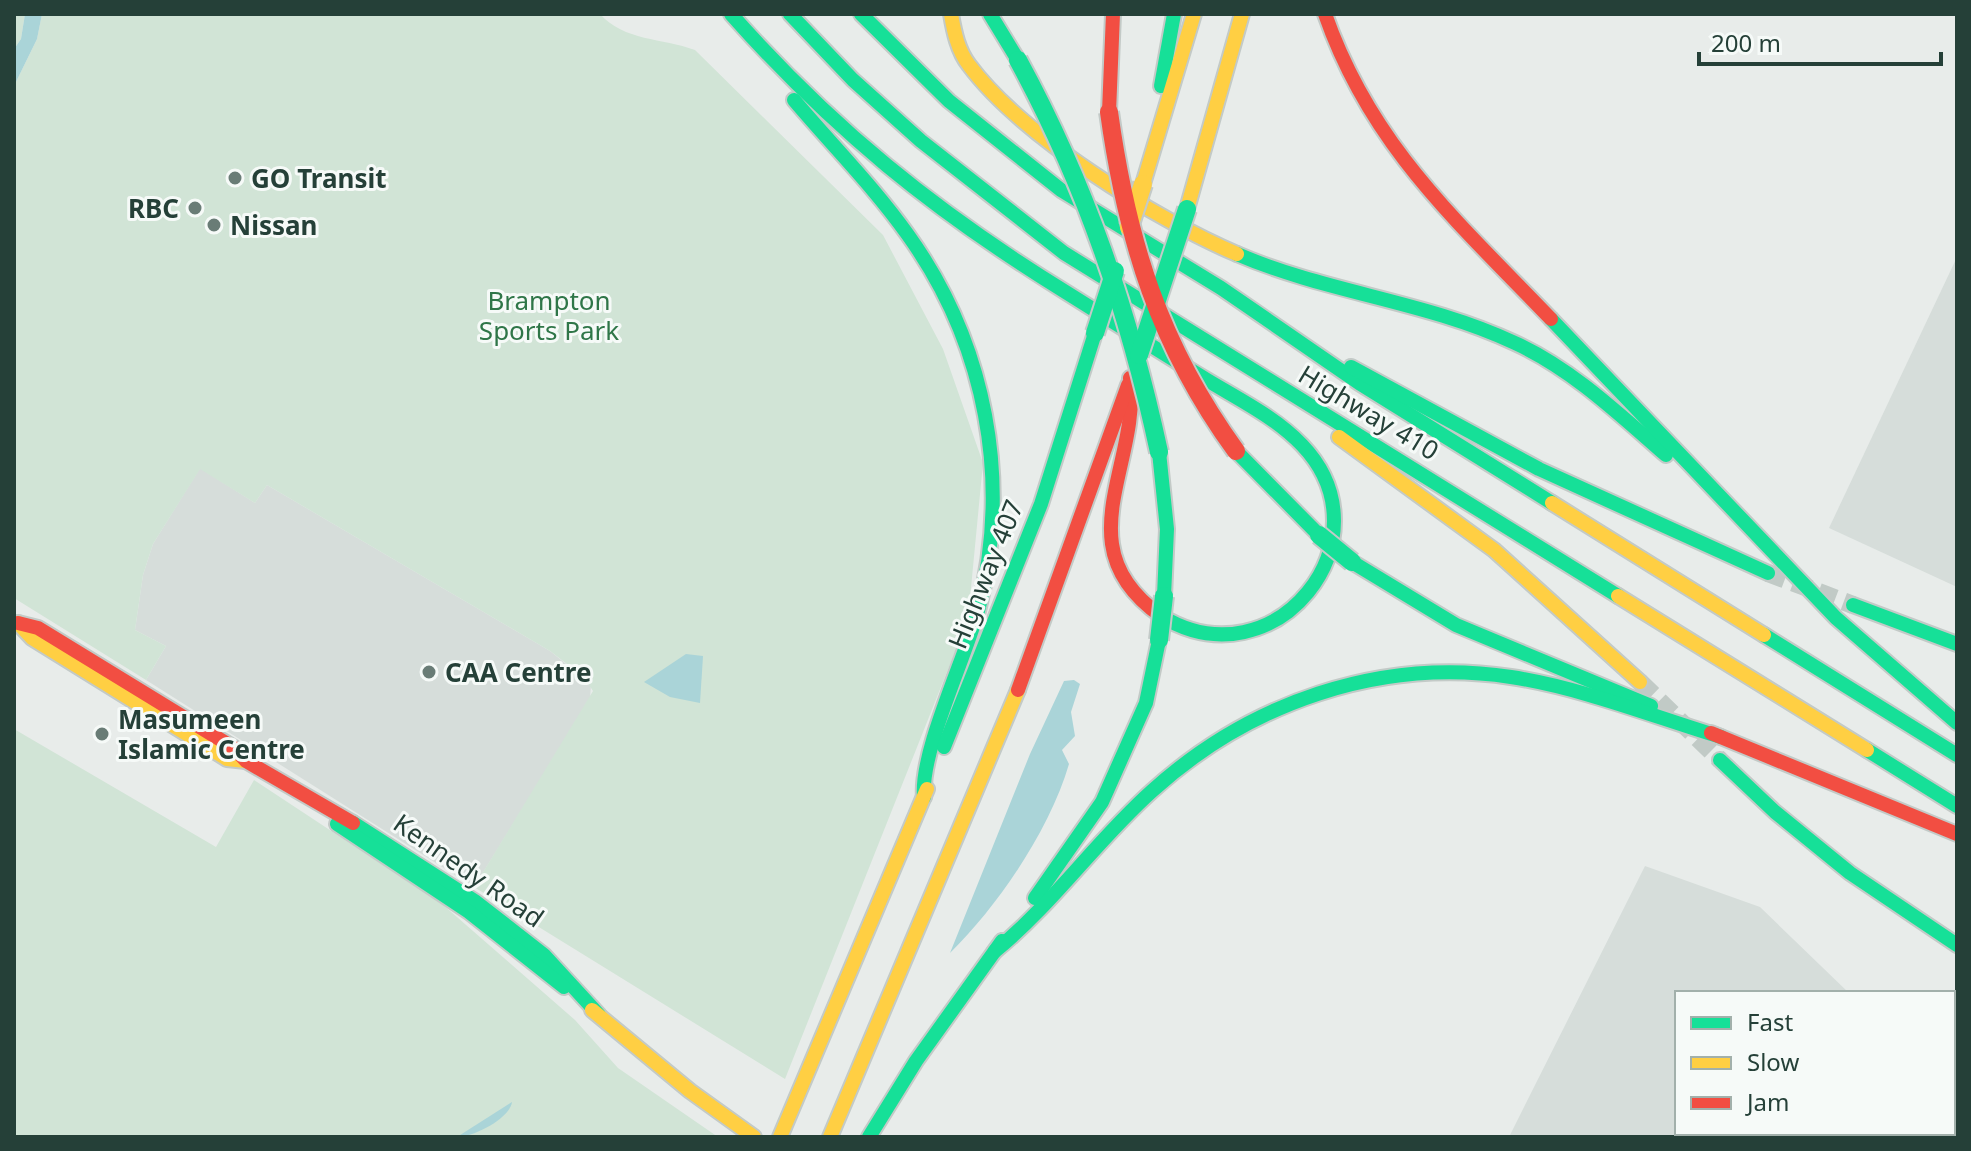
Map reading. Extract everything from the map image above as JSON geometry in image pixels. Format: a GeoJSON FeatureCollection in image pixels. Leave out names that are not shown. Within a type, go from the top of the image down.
{"type":"FeatureCollection","features":[{"type":"Feature","properties":{"kind":"main road"},"geometry":{"type":"LineString","coordinates":[[724,14],[921,254],[952,308],[978,379],[994,471],[991,545],[976,616],[922,776],[924,797]]}},
{"type":"Feature","properties":{"kind":"main road"},"geometry":{"type":"LineString","coordinates":[[731,14],[781,72],[841,131],[900,181],[1004,254],[1281,428],[1305,448],[1328,488],[1333,518],[1331,550],[1317,582],[1283,618],[1255,630],[1233,634],[1197,632],[1163,619],[1145,604],[1122,576],[1112,546],[1110,512],[1117,468],[1133,410],[1130,378]]}},
{"type":"Feature","properties":{"kind":"main road","name":"Highway 410"},"geometry":{"type":"LineString","coordinates":[[790,14],[863,89],[997,204],[1064,253],[1302,403],[1518,531],[1957,806]]}},
{"type":"Feature","properties":{"kind":"main road","name":"Highway 410"},"geometry":{"type":"LineString","coordinates":[[861,14],[949,101],[1061,190],[1322,355],[1373,391],[1957,755]]}},
{"type":"Feature","properties":{"kind":"main road"},"geometry":{"type":"LineString","coordinates":[[951,14],[960,47],[988,88],[1090,167],[1207,238],[1258,264],[1434,312],[1520,345],[1603,401],[1705,490],[1724,501]]}},
{"type":"Feature","properties":{"kind":"main road"},"geometry":{"type":"LineString","coordinates":[[869,1137],[916,1061],[1102,802],[1146,703],[1164,596],[1167,529],[1159,452],[1130,324],[1106,246],[1066,148],[990,14]]}},
{"type":"Feature","properties":{"kind":"main road"},"geometry":{"type":"LineString","coordinates":[[1113,14],[1109,112],[1121,200],[1142,279],[1180,365],[1236,451],[1319,535],[1352,562],[1456,625],[1957,834]]}},
{"type":"Feature","properties":{"kind":"main road"},"geometry":{"type":"LineString","coordinates":[[1160,127],[1158,100],[1174,14]]}},
{"type":"Feature","properties":{"kind":"main road","name":"Highway 407"},"geometry":{"type":"LineString","coordinates":[[780,1137],[924,797],[1041,504],[1194,14]]}},
{"type":"Feature","properties":{"kind":"main road"},"geometry":{"type":"LineString","coordinates":[[830,1137],[1011,711],[1139,355],[1187,209],[1242,14]]}},
{"type":"Feature","properties":{"kind":"main road"},"geometry":{"type":"LineString","coordinates":[[1325,14],[1335,45],[1365,109],[1403,163],[1847,628],[1957,723]]}},
{"type":"Feature","properties":{"kind":"main road"},"geometry":{"type":"LineString","coordinates":[[1322,355],[1374,377],[1539,469],[1768,573]]}},
{"type":"Feature","properties":{"kind":"main road"},"geometry":{"type":"LineString","coordinates":[[1302,403],[1330,431],[1505,559],[1640,682]]}},
{"type":"Feature","properties":{"kind":"main road"},"geometry":{"type":"LineString","coordinates":[[1853,605],[1957,644]]}},
{"type":"Feature","properties":{"kind":"main road","name":"Kennedy Road"},"geometry":{"type":"LineString","coordinates":[[16,622],[38,628],[234,748],[246,761],[325,805],[476,902],[544,955],[599,1015],[690,1091],[754,1137]]}},
{"type":"Feature","properties":{"kind":"main road"},"geometry":{"type":"LineString","coordinates":[[1907,626],[1957,654]]}},
{"type":"Feature","properties":{"kind":"main road"},"geometry":{"type":"LineString","coordinates":[[995,951],[1013,937],[1104,839],[1179,767],[1256,718],[1329,689],[1415,673],[1491,674],[1545,684],[1721,737]]}},
{"type":"Feature","properties":{"kind":"main road"},"geometry":{"type":"LineString","coordinates":[[1720,760],[1775,812],[1850,873],[1957,945]]}},
{"type":"Feature","properties":{"kind":"main road"},"geometry":{"type":"LineString","coordinates":[[1931,927],[1957,938]]}},
{"type":"Feature","properties":{"kind":"shaded area"},"geometry":{"type":"Polygon","coordinates":[[[1957,257],[1957,587],[1829,528],[1957,257]]]}},
{"type":"Feature","properties":{"kind":"shaded area"},"geometry":{"type":"Polygon","coordinates":[[[200,468],[255,503],[267,485],[550,651],[591,684],[590,699],[474,887],[146,680],[166,646],[135,630],[143,575],[153,544],[200,468]]]}},
{"type":"Feature","properties":{"kind":"shaded area"},"geometry":{"type":"Polygon","coordinates":[[[1645,866],[1760,907],[1847,991],[1675,991],[1675,1135],[1882,1135],[1882,1137],[1509,1137],[1645,866]]]}},
{"type":"Feature","properties":{"kind":"green space"},"geometry":{"type":"Polygon","coordinates":[[[14,14],[25,14],[21,39],[14,49],[14,14]]]}},
{"type":"Feature","properties":{"kind":"green space","name":"Brampton Sports Park"},"geometry":{"type":"Polygon","coordinates":[[[42,14],[600,14],[632,34],[695,50],[883,235],[943,349],[983,463],[968,619],[785,1079],[474,887],[593,691],[584,677],[550,651],[267,485],[255,503],[200,469],[153,544],[143,575],[135,630],[166,646],[146,680],[14,598],[14,86],[37,39],[42,14]]]}},
{"type":"Feature","properties":{"kind":"green space"},"geometry":{"type":"Polygon","coordinates":[[[14,729],[216,847],[254,780],[442,904],[575,1020],[618,1068],[718,1137],[14,1137],[14,729]]]}},
{"type":"Feature","properties":{"kind":"water"},"geometry":{"type":"Polygon","coordinates":[[[25,14],[42,14],[37,39],[14,86],[14,49],[21,39],[25,14]]]}},
{"type":"Feature","properties":{"kind":"water"},"geometry":{"type":"Polygon","coordinates":[[[686,654],[703,656],[700,703],[670,697],[644,682],[686,654]]]}},
{"type":"Feature","properties":{"kind":"water"},"geometry":{"type":"Polygon","coordinates":[[[1074,680],[1080,684],[1071,712],[1075,736],[1062,750],[1069,764],[1049,814],[1004,889],[950,953],[1030,754],[1064,681],[1074,680]]]}},
{"type":"Feature","properties":{"kind":"water"},"geometry":{"type":"Polygon","coordinates":[[[512,1102],[505,1114],[490,1126],[457,1137],[512,1102]]]}},
{"type":"Feature","properties":{"kind":"tunnel"},"geometry":{"type":"LineString","coordinates":[[1768,573],[1853,605]]}},
{"type":"Feature","properties":{"kind":"tunnel"},"geometry":{"type":"LineString","coordinates":[[1640,682],[1720,760]]}},
{"type":"Feature","properties":{"kind":"traffic: fast"},"geometry":{"type":"LineString","coordinates":[[731,14],[769,56],[847,131],[928,198],[1016,261],[1269,417],[1302,445],[1326,482],[1334,521],[1327,559],[1308,592],[1279,617],[1244,632],[1203,633],[1161,616]]}},
{"type":"Feature","properties":{"kind":"traffic: fast"},"geometry":{"type":"LineString","coordinates":[[790,14],[853,80],[921,141],[1064,253],[1618,596]]}},
{"type":"Feature","properties":{"kind":"traffic: fast"},"geometry":{"type":"LineString","coordinates":[[861,14],[949,101],[1061,190],[1221,288],[1359,383],[1552,503]]}},
{"type":"Feature","properties":{"kind":"traffic: fast"},"geometry":{"type":"LineString","coordinates":[[990,14],[1018,60]]}},
{"type":"Feature","properties":{"kind":"traffic: fast"},"geometry":{"type":"LineString","coordinates":[[1161,86],[1174,14]]}},
{"type":"Feature","properties":{"kind":"traffic: fast"},"geometry":{"type":"LineString","coordinates":[[1018,60],[1064,154],[1103,251],[1134,350],[1159,452]]}},
{"type":"Feature","properties":{"kind":"traffic: fast"},"geometry":{"type":"LineString","coordinates":[[794,100],[881,200],[935,277],[957,321],[985,415],[991,464],[992,513],[988,562],[978,611],[929,756],[924,797]]}},
{"type":"Feature","properties":{"kind":"traffic: fast"},"geometry":{"type":"LineString","coordinates":[[1139,355],[1187,209]]}},
{"type":"Feature","properties":{"kind":"traffic: fast"},"geometry":{"type":"LineString","coordinates":[[1237,254],[1306,278],[1447,317],[1515,343],[1575,379],[1666,455]]}},
{"type":"Feature","properties":{"kind":"traffic: fast"},"geometry":{"type":"LineString","coordinates":[[1095,333],[1115,271]]}},
{"type":"Feature","properties":{"kind":"traffic: fast"},"geometry":{"type":"LineString","coordinates":[[1551,319],[1836,618],[1957,723]]}},
{"type":"Feature","properties":{"kind":"traffic: fast"},"geometry":{"type":"LineString","coordinates":[[944,747],[1041,504],[1095,333]]}},
{"type":"Feature","properties":{"kind":"traffic: fast"},"geometry":{"type":"LineString","coordinates":[[1351,367],[1539,469],[1768,573]]}},
{"type":"Feature","properties":{"kind":"traffic: fast"},"geometry":{"type":"LineString","coordinates":[[1236,451],[1319,535]]}},
{"type":"Feature","properties":{"kind":"traffic: fast"},"geometry":{"type":"LineString","coordinates":[[1159,452],[1167,529],[1164,596]]}},
{"type":"Feature","properties":{"kind":"traffic: fast"},"geometry":{"type":"LineString","coordinates":[[1319,535],[1352,562]]}},
{"type":"Feature","properties":{"kind":"traffic: fast"},"geometry":{"type":"LineString","coordinates":[[1352,562],[1456,625],[1651,706]]}},
{"type":"Feature","properties":{"kind":"traffic: fast"},"geometry":{"type":"LineString","coordinates":[[1159,640],[1164,596]]}},
{"type":"Feature","properties":{"kind":"traffic: fast"},"geometry":{"type":"LineString","coordinates":[[1853,605],[1957,644]]}},
{"type":"Feature","properties":{"kind":"traffic: fast"},"geometry":{"type":"LineString","coordinates":[[1764,635],[1957,755]]}},
{"type":"Feature","properties":{"kind":"traffic: fast"},"geometry":{"type":"LineString","coordinates":[[1035,898],[1102,802],[1146,703],[1159,640]]}},
{"type":"Feature","properties":{"kind":"traffic: fast"},"geometry":{"type":"LineString","coordinates":[[995,951],[1037,913],[1132,810],[1190,760],[1231,733],[1274,711],[1319,694],[1365,681],[1413,674],[1462,673],[1511,677],[1590,695],[1721,737]]}},
{"type":"Feature","properties":{"kind":"traffic: fast"},"geometry":{"type":"LineString","coordinates":[[1867,750],[1957,806]]}},
{"type":"Feature","properties":{"kind":"traffic: fast"},"geometry":{"type":"LineString","coordinates":[[1720,760],[1775,812],[1850,873],[1957,945]]}},
{"type":"Feature","properties":{"kind":"traffic: fast"},"geometry":{"type":"LineString","coordinates":[[353,823],[476,902],[544,955],[599,1015]]}},
{"type":"Feature","properties":{"kind":"traffic: fast"},"geometry":{"type":"LineString","coordinates":[[337,824],[469,912],[564,987]]}},
{"type":"Feature","properties":{"kind":"traffic: fast"},"geometry":{"type":"LineString","coordinates":[[869,1137],[916,1061],[1002,941]]}},
{"type":"Feature","properties":{"kind":"traffic: slow"},"geometry":{"type":"LineString","coordinates":[[951,14],[965,60],[992,92],[1021,119],[1055,147],[1130,198],[1237,254]]}},
{"type":"Feature","properties":{"kind":"traffic: slow"},"geometry":{"type":"LineString","coordinates":[[1143,184],[1194,14]]}},
{"type":"Feature","properties":{"kind":"traffic: slow"},"geometry":{"type":"LineString","coordinates":[[1187,209],[1242,14]]}},
{"type":"Feature","properties":{"kind":"traffic: slow"},"geometry":{"type":"LineString","coordinates":[[1129,227],[1143,184]]}},
{"type":"Feature","properties":{"kind":"traffic: slow"},"geometry":{"type":"LineString","coordinates":[[1339,437],[1494,550],[1640,682]]}},
{"type":"Feature","properties":{"kind":"traffic: slow"},"geometry":{"type":"LineString","coordinates":[[1552,503],[1764,635]]}},
{"type":"Feature","properties":{"kind":"traffic: slow"},"geometry":{"type":"LineString","coordinates":[[1618,596],[1867,750]]}},
{"type":"Feature","properties":{"kind":"traffic: slow"},"geometry":{"type":"LineString","coordinates":[[18,623],[32,638],[227,759],[246,761]]}},
{"type":"Feature","properties":{"kind":"traffic: slow"},"geometry":{"type":"LineString","coordinates":[[830,1137],[1018,690]]}},
{"type":"Feature","properties":{"kind":"traffic: slow"},"geometry":{"type":"LineString","coordinates":[[780,1137],[927,789]]}},
{"type":"Feature","properties":{"kind":"traffic: slow"},"geometry":{"type":"LineString","coordinates":[[592,1010],[690,1091],[754,1137]]}},
{"type":"Feature","properties":{"kind":"traffic: jam"},"geometry":{"type":"LineString","coordinates":[[1109,112],[1113,14]]}},
{"type":"Feature","properties":{"kind":"traffic: jam"},"geometry":{"type":"LineString","coordinates":[[1325,14],[1366,104],[1392,143],[1450,214],[1551,319]]}},
{"type":"Feature","properties":{"kind":"traffic: jam"},"geometry":{"type":"LineString","coordinates":[[1109,112],[1126,204],[1150,290],[1186,371],[1236,451]]}},
{"type":"Feature","properties":{"kind":"traffic: jam"},"geometry":{"type":"LineString","coordinates":[[1130,378],[1130,410],[1113,504],[1111,533],[1116,562],[1132,590],[1161,616]]}},
{"type":"Feature","properties":{"kind":"traffic: jam"},"geometry":{"type":"LineString","coordinates":[[1018,690],[1128,385]]}},
{"type":"Feature","properties":{"kind":"traffic: jam"},"geometry":{"type":"LineString","coordinates":[[18,623],[38,628],[234,748],[246,761],[353,823]]}},
{"type":"Feature","properties":{"kind":"traffic: jam"},"geometry":{"type":"LineString","coordinates":[[1711,733],[1957,834]]}},
{"type":"Feature","properties":{"kind":"place","name":"GO Transit"},"geometry":{"type":"Point","coordinates":[235,178]}},
{"type":"Feature","properties":{"kind":"place","name":"RBC"},"geometry":{"type":"Point","coordinates":[195,208]}},
{"type":"Feature","properties":{"kind":"place","name":"Nissan"},"geometry":{"type":"Point","coordinates":[214,225]}},
{"type":"Feature","properties":{"kind":"place","name":"CAA Centre"},"geometry":{"type":"Point","coordinates":[429,672]}},
{"type":"Feature","properties":{"kind":"place","name":"Masumeen Islamic Centre"},"geometry":{"type":"Point","coordinates":[102,734]}}]}
